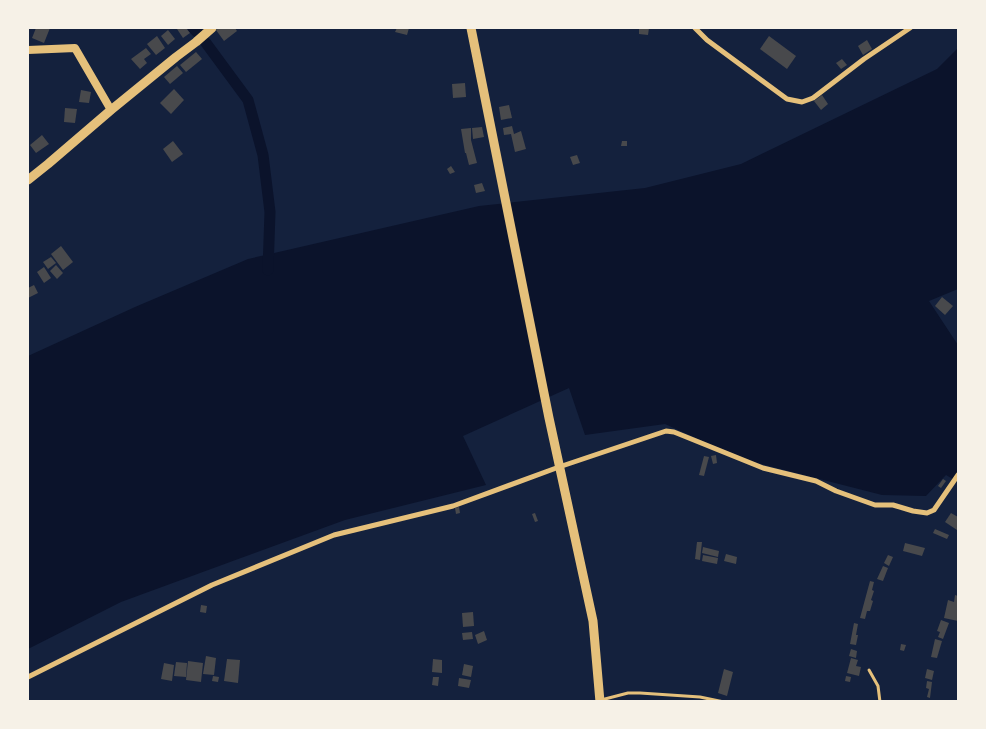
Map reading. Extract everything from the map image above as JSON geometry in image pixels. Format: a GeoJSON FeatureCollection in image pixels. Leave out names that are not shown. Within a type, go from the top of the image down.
{"type":"FeatureCollection","features":[{"type":"Feature","properties":{"kind":"main road"},"geometry":{"type":"LineString","coordinates":[[28,180],[212,28]]}},
{"type":"Feature","properties":{"kind":"main road"},"geometry":{"type":"LineString","coordinates":[[471,28],[549,418],[593,621],[600,701]]}},
{"type":"Feature","properties":{"kind":"street"},"geometry":{"type":"LineString","coordinates":[[695,28],[707,40],[787,99],[802,102],[813,98],[864,59],[910,28]]}},
{"type":"Feature","properties":{"kind":"street"},"geometry":{"type":"LineString","coordinates":[[28,50],[74,48],[111,110]]}},
{"type":"Feature","properties":{"kind":"street"},"geometry":{"type":"LineString","coordinates":[[28,677],[212,585],[334,535],[453,506],[559,467],[666,431],[674,432],[763,468],[816,481],[836,491],[875,505],[893,505],[913,511],[927,513],[934,510],[958,474]]}},
{"type":"Feature","properties":{"kind":"lane"},"geometry":{"type":"LineString","coordinates":[[869,670],[878,686],[880,702]]}},
{"type":"Feature","properties":{"kind":"lane"},"geometry":{"type":"LineString","coordinates":[[600,701],[628,693],[640,693],[700,697],[724,702]]}},
{"type":"Feature","properties":{"kind":"water"},"geometry":{"type":"Polygon","coordinates":[[[958,48],[958,289],[929,301],[958,345],[958,482],[946,475],[926,496],[882,495],[742,459],[665,424],[585,435],[569,388],[463,436],[486,485],[345,520],[121,602],[28,649],[28,356],[135,307],[248,259],[479,206],[645,188],[741,164],[937,69],[958,48]]]}},
{"type":"Feature","properties":{"kind":"building"},"geometry":{"type":"Polygon","coordinates":[[[36,28],[50,28],[44,43],[32,38],[36,28]]]}},
{"type":"Feature","properties":{"kind":"building"},"geometry":{"type":"Polygon","coordinates":[[[186,28],[190,33],[183,38],[177,29],[186,28]]]}},
{"type":"Feature","properties":{"kind":"building"},"geometry":{"type":"Polygon","coordinates":[[[219,28],[235,28],[237,31],[224,41],[216,30],[219,28]]]}},
{"type":"Feature","properties":{"kind":"building"},"geometry":{"type":"Polygon","coordinates":[[[397,28],[409,28],[407,35],[395,32],[397,28]]]}},
{"type":"Feature","properties":{"kind":"building"},"geometry":{"type":"Polygon","coordinates":[[[639,28],[649,28],[648,35],[639,34],[639,28]]]}},
{"type":"Feature","properties":{"kind":"building"},"geometry":{"type":"Polygon","coordinates":[[[168,30],[175,39],[168,45],[161,36],[168,30]]]}},
{"type":"Feature","properties":{"kind":"building"},"geometry":{"type":"Polygon","coordinates":[[[157,36],[165,48],[156,55],[147,44],[157,36]]]}},
{"type":"Feature","properties":{"kind":"building"},"geometry":{"type":"Polygon","coordinates":[[[769,36],[796,56],[787,69],[760,49],[769,36]]]}},
{"type":"Feature","properties":{"kind":"building"},"geometry":{"type":"Polygon","coordinates":[[[867,40],[872,49],[863,55],[858,46],[867,40]]]}},
{"type":"Feature","properties":{"kind":"building"},"geometry":{"type":"Polygon","coordinates":[[[146,48],[151,54],[144,59],[147,63],[140,69],[131,59],[146,48]]]}},
{"type":"Feature","properties":{"kind":"building"},"geometry":{"type":"Polygon","coordinates":[[[196,52],[202,59],[186,72],[180,65],[196,52]]]}},
{"type":"Feature","properties":{"kind":"building"},"geometry":{"type":"Polygon","coordinates":[[[842,59],[847,65],[841,69],[836,63],[842,59]]]}},
{"type":"Feature","properties":{"kind":"building"},"geometry":{"type":"Polygon","coordinates":[[[177,66],[183,73],[170,84],[164,77],[177,66]]]}},
{"type":"Feature","properties":{"kind":"building"},"geometry":{"type":"Polygon","coordinates":[[[465,83],[466,97],[453,98],[452,84],[465,83]]]}},
{"type":"Feature","properties":{"kind":"building"},"geometry":{"type":"Polygon","coordinates":[[[174,89],[184,100],[171,114],[160,103],[174,89]]]}},
{"type":"Feature","properties":{"kind":"building"},"geometry":{"type":"Polygon","coordinates":[[[81,90],[91,92],[89,103],[79,102],[81,90]]]}},
{"type":"Feature","properties":{"kind":"building"},"geometry":{"type":"Polygon","coordinates":[[[822,95],[828,104],[821,110],[814,101],[822,95]]]}},
{"type":"Feature","properties":{"kind":"building"},"geometry":{"type":"Polygon","coordinates":[[[509,105],[512,118],[501,120],[499,107],[509,105]]]}},
{"type":"Feature","properties":{"kind":"building"},"geometry":{"type":"Polygon","coordinates":[[[65,108],[77,109],[75,123],[64,122],[65,108]]]}},
{"type":"Feature","properties":{"kind":"building"},"geometry":{"type":"Polygon","coordinates":[[[512,126],[514,134],[521,131],[526,149],[515,152],[511,134],[504,135],[503,128],[512,126]]]}},
{"type":"Feature","properties":{"kind":"building"},"geometry":{"type":"Polygon","coordinates":[[[482,127],[484,137],[473,139],[472,128],[482,127]]]}},
{"type":"Feature","properties":{"kind":"building"},"geometry":{"type":"Polygon","coordinates":[[[471,128],[471,140],[477,163],[469,165],[461,129],[471,128]]]}},
{"type":"Feature","properties":{"kind":"building"},"geometry":{"type":"Polygon","coordinates":[[[42,135],[49,144],[36,153],[30,145],[42,135]]]}},
{"type":"Feature","properties":{"kind":"building"},"geometry":{"type":"Polygon","coordinates":[[[173,141],[183,154],[172,162],[163,149],[173,141]]]}},
{"type":"Feature","properties":{"kind":"building"},"geometry":{"type":"Polygon","coordinates":[[[622,141],[627,141],[627,146],[621,146],[622,141]]]}},
{"type":"Feature","properties":{"kind":"building"},"geometry":{"type":"Polygon","coordinates":[[[577,155],[580,163],[573,165],[570,157],[577,155]]]}},
{"type":"Feature","properties":{"kind":"building"},"geometry":{"type":"Polygon","coordinates":[[[451,166],[455,172],[450,174],[447,169],[451,166]]]}},
{"type":"Feature","properties":{"kind":"building"},"geometry":{"type":"Polygon","coordinates":[[[482,183],[485,191],[476,193],[474,185],[482,183]]]}},
{"type":"Feature","properties":{"kind":"building"},"geometry":{"type":"Polygon","coordinates":[[[61,246],[73,262],[63,270],[51,254],[61,246]]]}},
{"type":"Feature","properties":{"kind":"building"},"geometry":{"type":"Polygon","coordinates":[[[51,257],[56,263],[48,269],[43,262],[51,257]]]}},
{"type":"Feature","properties":{"kind":"building"},"geometry":{"type":"Polygon","coordinates":[[[56,265],[63,273],[57,279],[50,271],[56,265]]]}},
{"type":"Feature","properties":{"kind":"building"},"geometry":{"type":"Polygon","coordinates":[[[44,267],[51,278],[44,283],[37,272],[44,267]]]}},
{"type":"Feature","properties":{"kind":"building"},"geometry":{"type":"Polygon","coordinates":[[[34,285],[38,293],[28,298],[28,288],[34,285]]]}},
{"type":"Feature","properties":{"kind":"building"},"geometry":{"type":"Polygon","coordinates":[[[942,297],[953,306],[945,315],[935,306],[942,297]]]}},
{"type":"Feature","properties":{"kind":"building"},"geometry":{"type":"Polygon","coordinates":[[[716,455],[717,463],[713,464],[711,456],[716,455]]]}},
{"type":"Feature","properties":{"kind":"building"},"geometry":{"type":"Polygon","coordinates":[[[704,456],[709,457],[704,476],[699,475],[704,456]]]}},
{"type":"Feature","properties":{"kind":"building"},"geometry":{"type":"Polygon","coordinates":[[[943,479],[946,481],[941,488],[938,486],[943,479]]]}},
{"type":"Feature","properties":{"kind":"building"},"geometry":{"type":"Polygon","coordinates":[[[459,507],[460,513],[456,514],[455,508],[459,507]]]}},
{"type":"Feature","properties":{"kind":"building"},"geometry":{"type":"Polygon","coordinates":[[[535,513],[538,521],[535,522],[532,514],[535,513]]]}},
{"type":"Feature","properties":{"kind":"building"},"geometry":{"type":"Polygon","coordinates":[[[951,513],[958,517],[957,530],[945,522],[951,513]]]}},
{"type":"Feature","properties":{"kind":"building"},"geometry":{"type":"Polygon","coordinates":[[[935,529],[949,535],[947,539],[933,533],[935,529]]]}},
{"type":"Feature","properties":{"kind":"building"},"geometry":{"type":"Polygon","coordinates":[[[697,542],[702,542],[700,560],[695,559],[697,542]]]}},
{"type":"Feature","properties":{"kind":"building"},"geometry":{"type":"Polygon","coordinates":[[[905,543],[925,548],[922,556],[903,551],[905,543]]]}},
{"type":"Feature","properties":{"kind":"building"},"geometry":{"type":"Polygon","coordinates":[[[703,547],[719,551],[718,557],[702,553],[703,547]]]}},
{"type":"Feature","properties":{"kind":"building"},"geometry":{"type":"Polygon","coordinates":[[[726,554],[737,557],[736,564],[724,561],[726,554]]]}},
{"type":"Feature","properties":{"kind":"building"},"geometry":{"type":"Polygon","coordinates":[[[703,555],[718,558],[717,564],[702,561],[703,555]]]}},
{"type":"Feature","properties":{"kind":"building"},"geometry":{"type":"Polygon","coordinates":[[[888,555],[893,557],[889,566],[884,563],[888,555]]]}},
{"type":"Feature","properties":{"kind":"building"},"geometry":{"type":"Polygon","coordinates":[[[883,566],[888,568],[883,581],[877,579],[883,566]]]}},
{"type":"Feature","properties":{"kind":"building"},"geometry":{"type":"Polygon","coordinates":[[[870,581],[874,582],[871,600],[873,601],[865,619],[860,618],[870,581]]]}},
{"type":"Feature","properties":{"kind":"building"},"geometry":{"type":"Polygon","coordinates":[[[955,595],[958,596],[958,621],[944,618],[948,600],[954,602],[955,595]]]}},
{"type":"Feature","properties":{"kind":"building"},"geometry":{"type":"Polygon","coordinates":[[[201,605],[207,606],[206,613],[200,612],[201,605]]]}},
{"type":"Feature","properties":{"kind":"building"},"geometry":{"type":"Polygon","coordinates":[[[473,612],[474,626],[463,627],[462,613],[473,612]]]}},
{"type":"Feature","properties":{"kind":"building"},"geometry":{"type":"Polygon","coordinates":[[[941,620],[949,623],[943,639],[938,637],[940,632],[937,631],[941,620]]]}},
{"type":"Feature","properties":{"kind":"building"},"geometry":{"type":"Polygon","coordinates":[[[854,623],[858,624],[856,645],[850,644],[854,623]]]}},
{"type":"Feature","properties":{"kind":"building"},"geometry":{"type":"Polygon","coordinates":[[[484,631],[487,640],[478,644],[475,635],[484,631]]]}},
{"type":"Feature","properties":{"kind":"building"},"geometry":{"type":"Polygon","coordinates":[[[472,632],[473,639],[463,640],[462,633],[472,632]]]}},
{"type":"Feature","properties":{"kind":"building"},"geometry":{"type":"Polygon","coordinates":[[[935,639],[942,641],[937,658],[931,657],[935,639]]]}},
{"type":"Feature","properties":{"kind":"building"},"geometry":{"type":"Polygon","coordinates":[[[901,644],[906,645],[904,651],[900,650],[901,644]]]}},
{"type":"Feature","properties":{"kind":"building"},"geometry":{"type":"Polygon","coordinates":[[[851,649],[857,651],[856,658],[849,656],[851,649]]]}},
{"type":"Feature","properties":{"kind":"building"},"geometry":{"type":"Polygon","coordinates":[[[206,656],[216,658],[214,675],[203,674],[206,656]]]}},
{"type":"Feature","properties":{"kind":"building"},"geometry":{"type":"Polygon","coordinates":[[[851,658],[858,660],[856,666],[861,667],[859,676],[847,673],[851,658]]]}},
{"type":"Feature","properties":{"kind":"building"},"geometry":{"type":"Polygon","coordinates":[[[227,659],[240,660],[238,683],[224,681],[227,659]]]}},
{"type":"Feature","properties":{"kind":"building"},"geometry":{"type":"Polygon","coordinates":[[[433,659],[442,660],[442,673],[432,672],[433,659]]]}},
{"type":"Feature","properties":{"kind":"building"},"geometry":{"type":"Polygon","coordinates":[[[188,661],[203,663],[201,682],[186,680],[188,661]]]}},
{"type":"Feature","properties":{"kind":"building"},"geometry":{"type":"Polygon","coordinates":[[[176,662],[187,663],[186,677],[174,676],[176,662]]]}},
{"type":"Feature","properties":{"kind":"building"},"geometry":{"type":"Polygon","coordinates":[[[164,663],[174,665],[172,681],[161,679],[164,663]]]}},
{"type":"Feature","properties":{"kind":"building"},"geometry":{"type":"Polygon","coordinates":[[[464,664],[473,666],[471,677],[462,675],[464,664]]]}},
{"type":"Feature","properties":{"kind":"building"},"geometry":{"type":"Polygon","coordinates":[[[724,669],[733,672],[727,696],[718,693],[724,669]]]}},
{"type":"Feature","properties":{"kind":"building"},"geometry":{"type":"Polygon","coordinates":[[[927,669],[934,671],[932,680],[925,678],[927,669]]]}},
{"type":"Feature","properties":{"kind":"building"},"geometry":{"type":"Polygon","coordinates":[[[213,676],[219,677],[218,682],[212,681],[213,676]]]}},
{"type":"Feature","properties":{"kind":"building"},"geometry":{"type":"Polygon","coordinates":[[[846,676],[851,677],[850,682],[845,681],[846,676]]]}},
{"type":"Feature","properties":{"kind":"building"},"geometry":{"type":"Polygon","coordinates":[[[433,677],[439,677],[438,686],[432,685],[433,677]]]}},
{"type":"Feature","properties":{"kind":"building"},"geometry":{"type":"Polygon","coordinates":[[[459,678],[471,680],[469,688],[458,686],[459,678]]]}},
{"type":"Feature","properties":{"kind":"building"},"geometry":{"type":"Polygon","coordinates":[[[927,681],[932,682],[930,698],[927,697],[929,689],[926,688],[927,681]]]}},
{"type":"Feature","properties":{"kind":"waterway"},"geometry":{"type":"LineString","coordinates":[[193,28],[197,32]]}},
{"type":"Feature","properties":{"kind":"waterway"},"geometry":{"type":"LineString","coordinates":[[206,43],[248,100],[263,155],[270,212],[268,270]]}}]}
